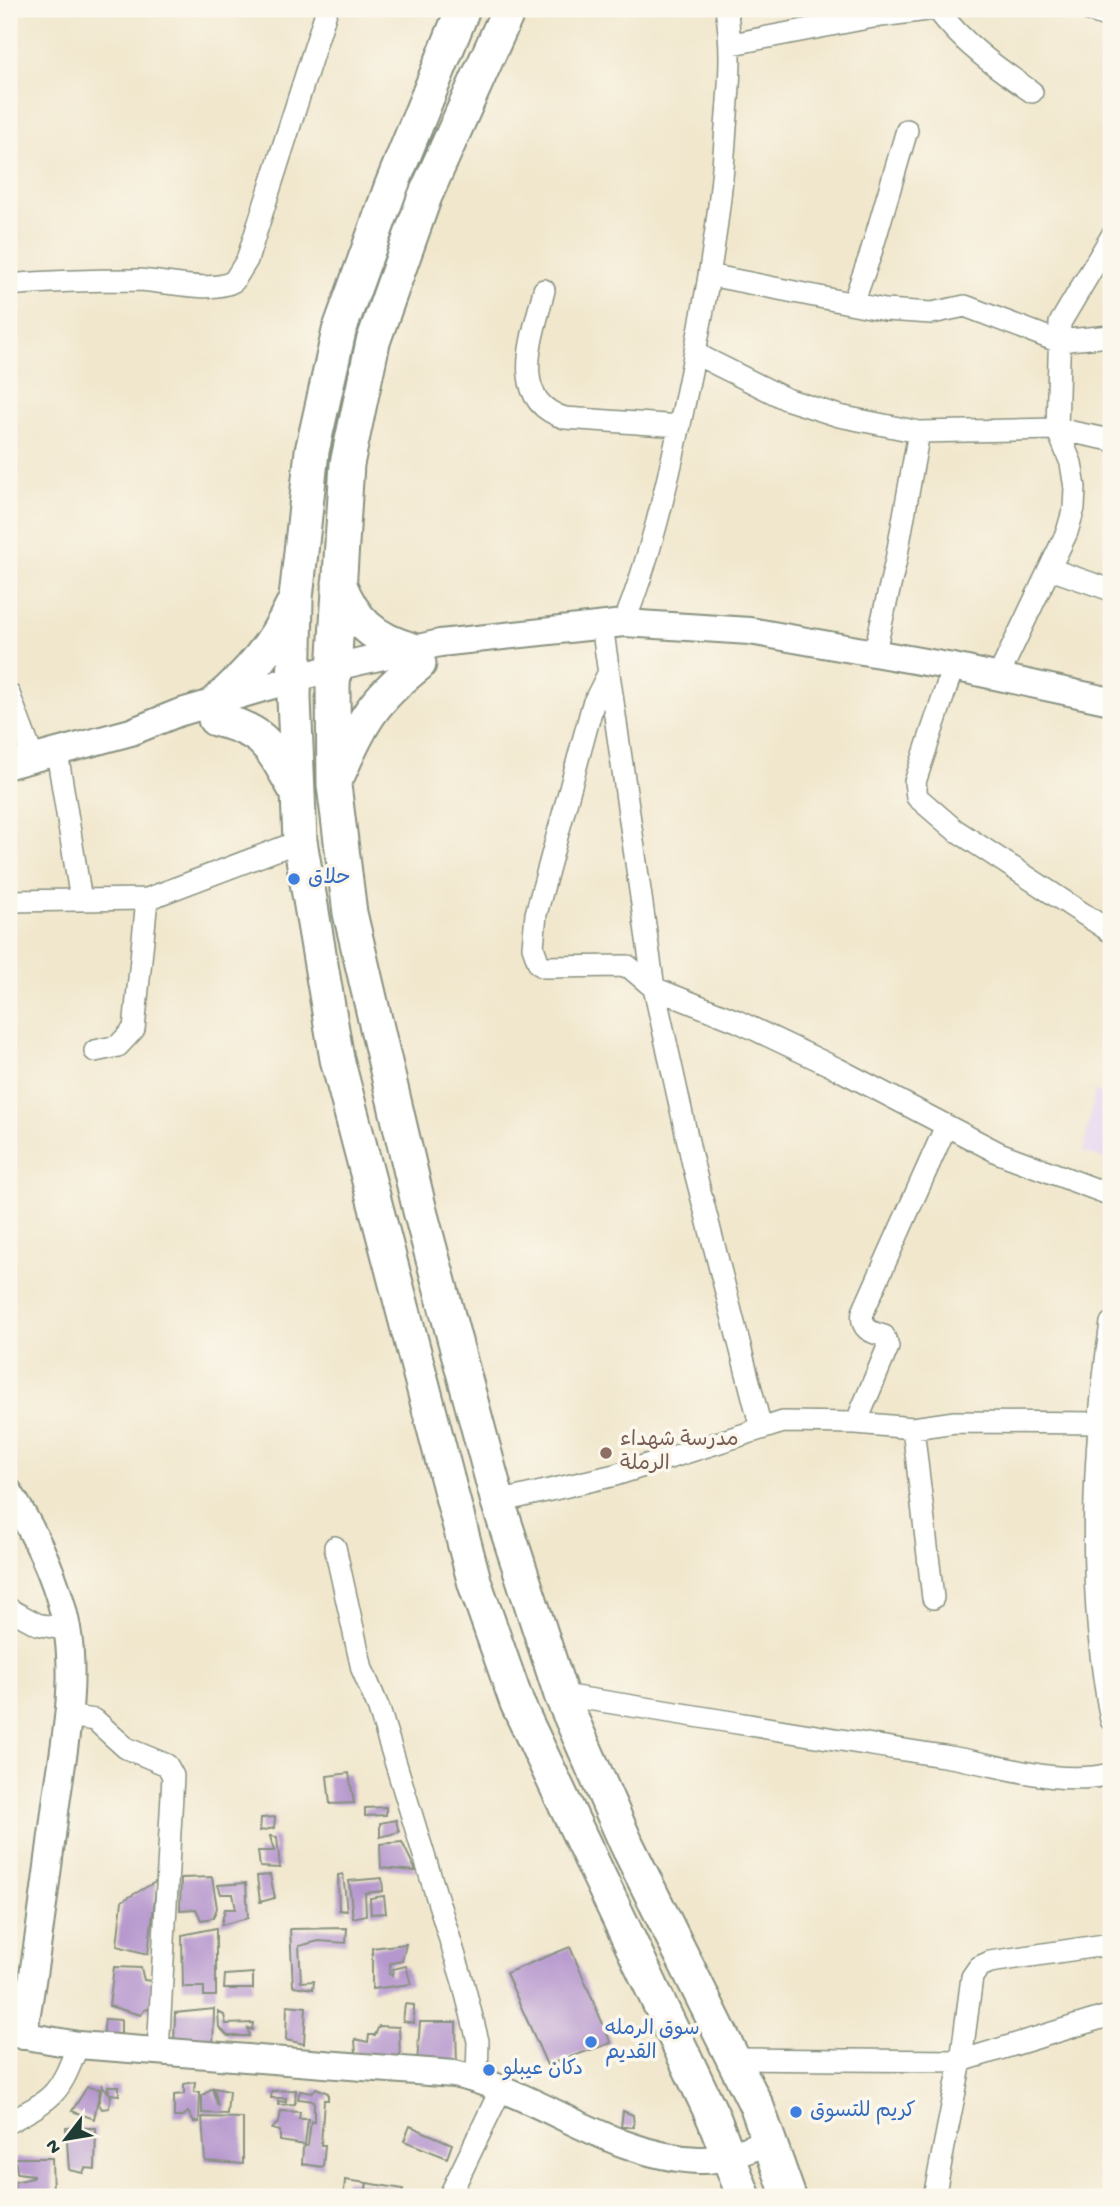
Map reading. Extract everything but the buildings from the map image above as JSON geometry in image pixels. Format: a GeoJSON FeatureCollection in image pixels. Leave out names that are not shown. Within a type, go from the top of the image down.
{"type":"FeatureCollection","features":[{"type":"Feature","properties":{"kind":"main road"},"geometry":{"type":"LineString","coordinates":[[463,9],[390,187],[339,331],[312,451],[296,597],[294,688],[300,841],[337,1059],[475,1584],[517,1703],[730,2156],[744,2197]]}},
{"type":"Feature","properties":{"kind":"main road"},"geometry":{"type":"LineString","coordinates":[[509,9],[425,196],[373,342],[347,464],[334,676],[334,785],[350,913],[420,1211],[498,1502],[561,1695],[628,1845],[734,2059],[771,2141],[789,2197]]}},
{"type":"Feature","properties":{"kind":"main road"},"geometry":{"type":"LineString","coordinates":[[334,785],[359,729],[374,704],[416,657],[364,628],[346,603],[338,582]]}},
{"type":"Feature","properties":{"kind":"main road"},"geometry":{"type":"LineString","coordinates":[[296,597],[277,638],[215,710],[255,732],[270,747],[296,792]]}},
{"type":"Feature","properties":{"kind":"street"},"geometry":{"type":"LineString","coordinates":[[9,285],[57,281],[142,280],[215,286],[234,281],[247,260],[327,9]]}},
{"type":"Feature","properties":{"kind":"street"},"geometry":{"type":"LineString","coordinates":[[726,9],[732,44],[722,191],[696,354],[667,495],[651,551],[613,624],[609,672],[654,988],[693,1164],[761,1428]]}},
{"type":"Feature","properties":{"kind":"street"},"geometry":{"type":"LineString","coordinates":[[732,44],[873,17],[936,9],[955,33],[992,64],[1032,92]]}},
{"type":"Feature","properties":{"kind":"street"},"geometry":{"type":"LineString","coordinates":[[1086,9],[1111,18]]}},
{"type":"Feature","properties":{"kind":"street"},"geometry":{"type":"LineString","coordinates":[[853,303],[874,243],[907,130]]}},
{"type":"Feature","properties":{"kind":"street"},"geometry":{"type":"LineString","coordinates":[[998,677],[1067,532],[1074,508],[1075,488],[1070,463],[1057,429],[1057,341],[1065,311],[1111,237]]}},
{"type":"Feature","properties":{"kind":"street"},"geometry":{"type":"LineString","coordinates":[[709,275],[885,310],[932,313],[965,306],[1057,341],[1111,336]]}},
{"type":"Feature","properties":{"kind":"street"},"geometry":{"type":"LineString","coordinates":[[544,290],[530,353],[533,396],[540,405],[549,413],[565,418],[680,426]]}},
{"type":"Feature","properties":{"kind":"street"},"geometry":{"type":"LineString","coordinates":[[696,354],[786,399],[839,416],[919,432],[974,428],[1057,429],[1111,439]]}},
{"type":"Feature","properties":{"kind":"street"},"geometry":{"type":"LineString","coordinates":[[874,655],[896,560],[919,432]]}},
{"type":"Feature","properties":{"kind":"street"},"geometry":{"type":"LineString","coordinates":[[1050,569],[1111,590]]}},
{"type":"Feature","properties":{"kind":"street"},"geometry":{"type":"LineString","coordinates":[[33,758],[334,676],[491,639],[613,624],[750,631],[953,667],[1111,701]]}},
{"type":"Feature","properties":{"kind":"street"},"geometry":{"type":"LineString","coordinates":[[953,667],[915,782],[918,797],[954,829],[1111,932]]}},
{"type":"Feature","properties":{"kind":"street"},"geometry":{"type":"LineString","coordinates":[[609,672],[593,704],[550,858],[536,914],[533,947],[536,960],[543,967],[624,965],[633,968],[654,988],[737,1021],[838,1069],[999,1153],[1111,1195]]}},
{"type":"Feature","properties":{"kind":"street"},"geometry":{"type":"LineString","coordinates":[[9,694],[81,900]]}},
{"type":"Feature","properties":{"kind":"street"},"geometry":{"type":"LineString","coordinates":[[9,901],[147,899],[300,841]]}},
{"type":"Feature","properties":{"kind":"street"},"geometry":{"type":"LineString","coordinates":[[95,1051],[118,1046],[134,1030],[147,899]]}},
{"type":"Feature","properties":{"kind":"street"},"geometry":{"type":"LineString","coordinates":[[856,1423],[888,1347],[884,1336],[868,1331],[864,1326],[863,1312],[946,1126]]}},
{"type":"Feature","properties":{"kind":"street"},"geometry":{"type":"LineString","coordinates":[[1111,1323],[1093,1510],[1096,1616],[1111,1720]]}},
{"type":"Feature","properties":{"kind":"street"},"geometry":{"type":"LineString","coordinates":[[498,1502],[615,1475],[783,1422],[856,1423],[913,1428],[955,1422],[1100,1423]]}},
{"type":"Feature","properties":{"kind":"street"},"geometry":{"type":"LineString","coordinates":[[913,1428],[933,1598]]}},
{"type":"Feature","properties":{"kind":"street"},"geometry":{"type":"LineString","coordinates":[[9,1492],[40,1548],[61,1601],[67,1630],[70,1684],[46,1899],[16,2035],[78,2045],[454,2074],[489,2083],[625,2144],[664,2156],[701,2161],[730,2156],[771,2141]]}},
{"type":"Feature","properties":{"kind":"street"},"geometry":{"type":"LineString","coordinates":[[335,1547],[362,1669],[379,1709],[459,1969],[489,2083],[449,2197]]}},
{"type":"Feature","properties":{"kind":"street"},"geometry":{"type":"LineString","coordinates":[[9,1609],[37,1624],[67,1630]]}},
{"type":"Feature","properties":{"kind":"street"},"geometry":{"type":"LineString","coordinates":[[561,1695],[700,1716],[833,1741],[947,1756],[1040,1774],[1084,1779],[1111,1774]]}},
{"type":"Feature","properties":{"kind":"street"},"geometry":{"type":"LineString","coordinates":[[68,1716],[95,1720],[126,1748],[167,1765],[173,1776],[159,2052]]}},
{"type":"Feature","properties":{"kind":"street"},"geometry":{"type":"LineString","coordinates":[[934,2197],[961,2061],[972,1976],[979,1967],[990,1962],[1111,1944]]}},
{"type":"Feature","properties":{"kind":"street"},"geometry":{"type":"LineString","coordinates":[[734,2059],[961,2061],[1111,2015]]}},
{"type":"Feature","properties":{"kind":"street"},"geometry":{"type":"LineString","coordinates":[[9,2122],[49,2100],[66,2077],[78,2045]]}},
{"type":"Feature","properties":{"kind":"shaded area"},"geometry":{"type":"Polygon","coordinates":[[[1095,1091],[1111,1095],[1111,1160],[1083,1152],[1095,1091]]]}},
{"type":"Feature","properties":{"kind":"place","name":"حلاق"},"geometry":{"type":"Point","coordinates":[294,879]}},
{"type":"Feature","properties":{"kind":"place","name":"مدرسة شهداء الرملة"},"geometry":{"type":"Point","coordinates":[606,1453]}},
{"type":"Feature","properties":{"kind":"place","name":"سوق الرمله القديم"},"geometry":{"type":"Point","coordinates":[591,2042]}},
{"type":"Feature","properties":{"kind":"place","name":"دكان عيبلو"},"geometry":{"type":"Point","coordinates":[489,2070]}},
{"type":"Feature","properties":{"kind":"place","name":"كريم للتسوق"},"geometry":{"type":"Point","coordinates":[796,2112]}}]}
